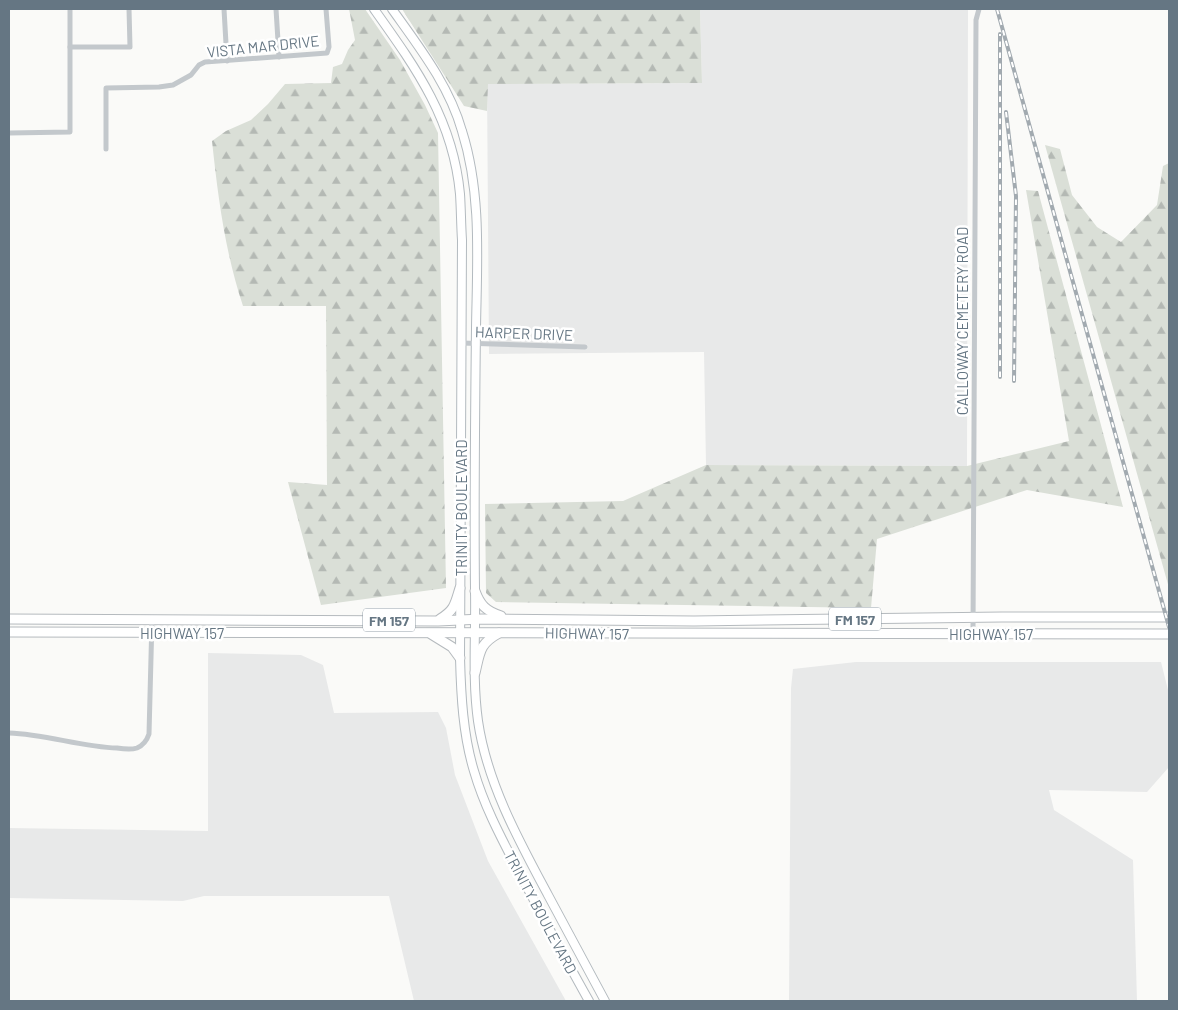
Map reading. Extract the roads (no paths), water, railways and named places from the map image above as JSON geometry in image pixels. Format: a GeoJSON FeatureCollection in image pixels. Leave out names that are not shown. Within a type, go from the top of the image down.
{"type":"FeatureCollection","features":[{"type":"Feature","properties":{"kind":"main road","name":"TRINITY BOULEVARD"},"geometry":{"type":"LineString","coordinates":[[374,9],[430,92],[452,151],[460,194],[462,240],[460,658],[462,710],[473,770],[485,805],[589,1001]]}},
{"type":"Feature","properties":{"kind":"main road","name":"TRINITY BOULEVARD"},"geometry":{"type":"LineString","coordinates":[[392,9],[427,58],[455,111],[462,128],[475,185],[476,344],[474,494],[475,673],[478,722],[500,800],[542,885],[605,1001]]}},
{"type":"Feature","properties":{"kind":"main road"},"geometry":{"type":"LineString","coordinates":[[460,494],[474,494]]}},
{"type":"Feature","properties":{"kind":"main road"},"geometry":{"type":"LineString","coordinates":[[438,620],[452,611],[456,605],[460,588]]}},
{"type":"Feature","properties":{"kind":"main road"},"geometry":{"type":"LineString","coordinates":[[476,591],[482,606],[490,612],[508,619]]}},
{"type":"Feature","properties":{"kind":"main road","name":"HIGHWAY 157"},"geometry":{"type":"LineString","coordinates":[[9,619],[685,621],[974,617],[1169,617]]}},
{"type":"Feature","properties":{"kind":"main road"},"geometry":{"type":"LineString","coordinates":[[684,634],[685,621]]}},
{"type":"Feature","properties":{"kind":"main road","name":"HIGHWAY 157"},"geometry":{"type":"LineString","coordinates":[[9,632],[1167,634]]}},
{"type":"Feature","properties":{"kind":"main road"},"geometry":{"type":"LineString","coordinates":[[475,673],[480,648],[486,640],[500,632]]}},
{"type":"Feature","properties":{"kind":"main road"},"geometry":{"type":"LineString","coordinates":[[428,633],[452,647],[460,658]]}},
{"type":"Feature","properties":{"kind":"main road"},"geometry":{"type":"LineString","coordinates":[[529,891],[542,885]]}},
{"type":"Feature","properties":{"kind":"street"},"geometry":{"type":"LineString","coordinates":[[9,133],[70,132],[70,9]]}},
{"type":"Feature","properties":{"kind":"street"},"geometry":{"type":"LineString","coordinates":[[70,47],[130,47],[129,9]]}},
{"type":"Feature","properties":{"kind":"street"},"geometry":{"type":"LineString","coordinates":[[224,9],[228,60]]}},
{"type":"Feature","properties":{"kind":"street"},"geometry":{"type":"LineString","coordinates":[[276,9],[279,57]]}},
{"type":"Feature","properties":{"kind":"street","name":"VISTA MAR DRIVE"},"geometry":{"type":"LineString","coordinates":[[106,149],[106,88],[173,85],[191,75],[199,65],[205,62],[327,53],[329,46],[326,9]]}},
{"type":"Feature","properties":{"kind":"street","name":"CALLOWAY CEMETERY ROAD"},"geometry":{"type":"LineString","coordinates":[[974,634],[976,20],[979,9]]}},
{"type":"Feature","properties":{"kind":"street","name":"HARPER DRIVE"},"geometry":{"type":"LineString","coordinates":[[461,343],[585,347]]}},
{"type":"Feature","properties":{"kind":"street"},"geometry":{"type":"LineString","coordinates":[[9,732],[38,735],[82,745],[112,748],[136,748],[143,744],[149,734],[152,619]]}},
{"type":"Feature","properties":{"kind":"railway"},"geometry":{"type":"LineString","coordinates":[[997,9],[1169,627]]}},
{"type":"Feature","properties":{"kind":"railway"},"geometry":{"type":"LineString","coordinates":[[1000,34],[1000,377]]}},
{"type":"Feature","properties":{"kind":"railway"},"geometry":{"type":"LineString","coordinates":[[1006,112],[1016,196],[1014,381]]}}]}
